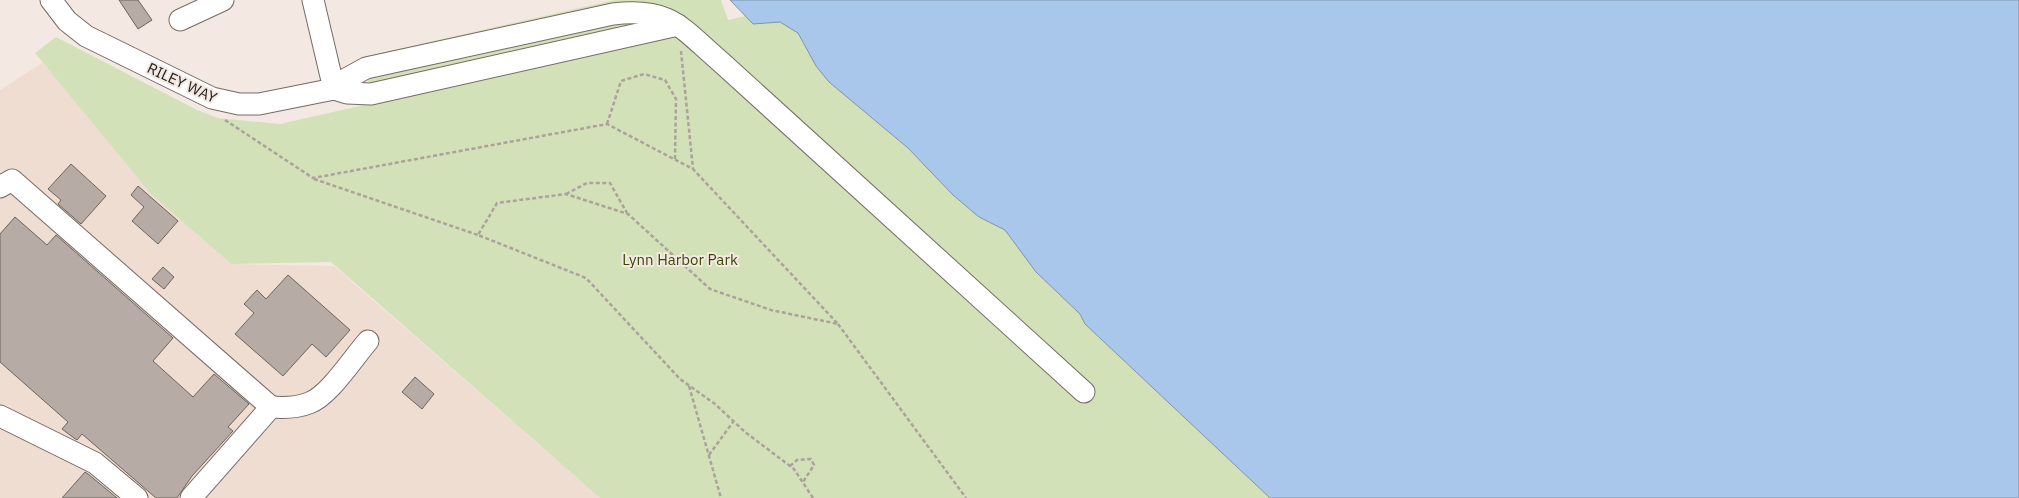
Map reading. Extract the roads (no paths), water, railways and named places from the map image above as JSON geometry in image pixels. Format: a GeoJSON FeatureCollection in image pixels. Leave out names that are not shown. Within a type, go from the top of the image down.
{"type":"FeatureCollection","features":[{"type":"Feature","properties":{"kind":"street","name":"RILEY WAY"},"geometry":{"type":"LineString","coordinates":[[51,0],[67,21],[86,36],[212,98],[239,104],[259,104],[334,89]]}},
{"type":"Feature","properties":{"kind":"street"},"geometry":{"type":"LineString","coordinates":[[180,20],[223,0]]}},
{"type":"Feature","properties":{"kind":"street"},"geometry":{"type":"LineString","coordinates":[[313,0],[334,89],[356,94],[371,94],[678,25],[1084,392]]}},
{"type":"Feature","properties":{"kind":"street"},"geometry":{"type":"LineString","coordinates":[[0,187],[12,180],[271,407],[291,408],[310,403],[321,397],[368,341]]}},
{"type":"Feature","properties":{"kind":"street"},"geometry":{"type":"LineString","coordinates":[[191,498],[271,407]]}},
{"type":"Feature","properties":{"kind":"street"},"geometry":{"type":"LineString","coordinates":[[0,416],[95,463],[136,498]]}},
{"type":"Feature","properties":{"kind":"water"},"geometry":{"type":"Polygon","coordinates":[[[730,0],[2019,0],[2019,498],[1270,498],[1085,324],[1080,314],[1036,272],[1005,230],[979,217],[953,195],[908,148],[829,82],[816,66],[798,33],[780,22],[753,24],[730,0]]]}},
{"type":"Feature","properties":{"kind":"park label","name":"Lynn Harbor Park"},"geometry":{"type":"Point","coordinates":[680,260]}}]}
